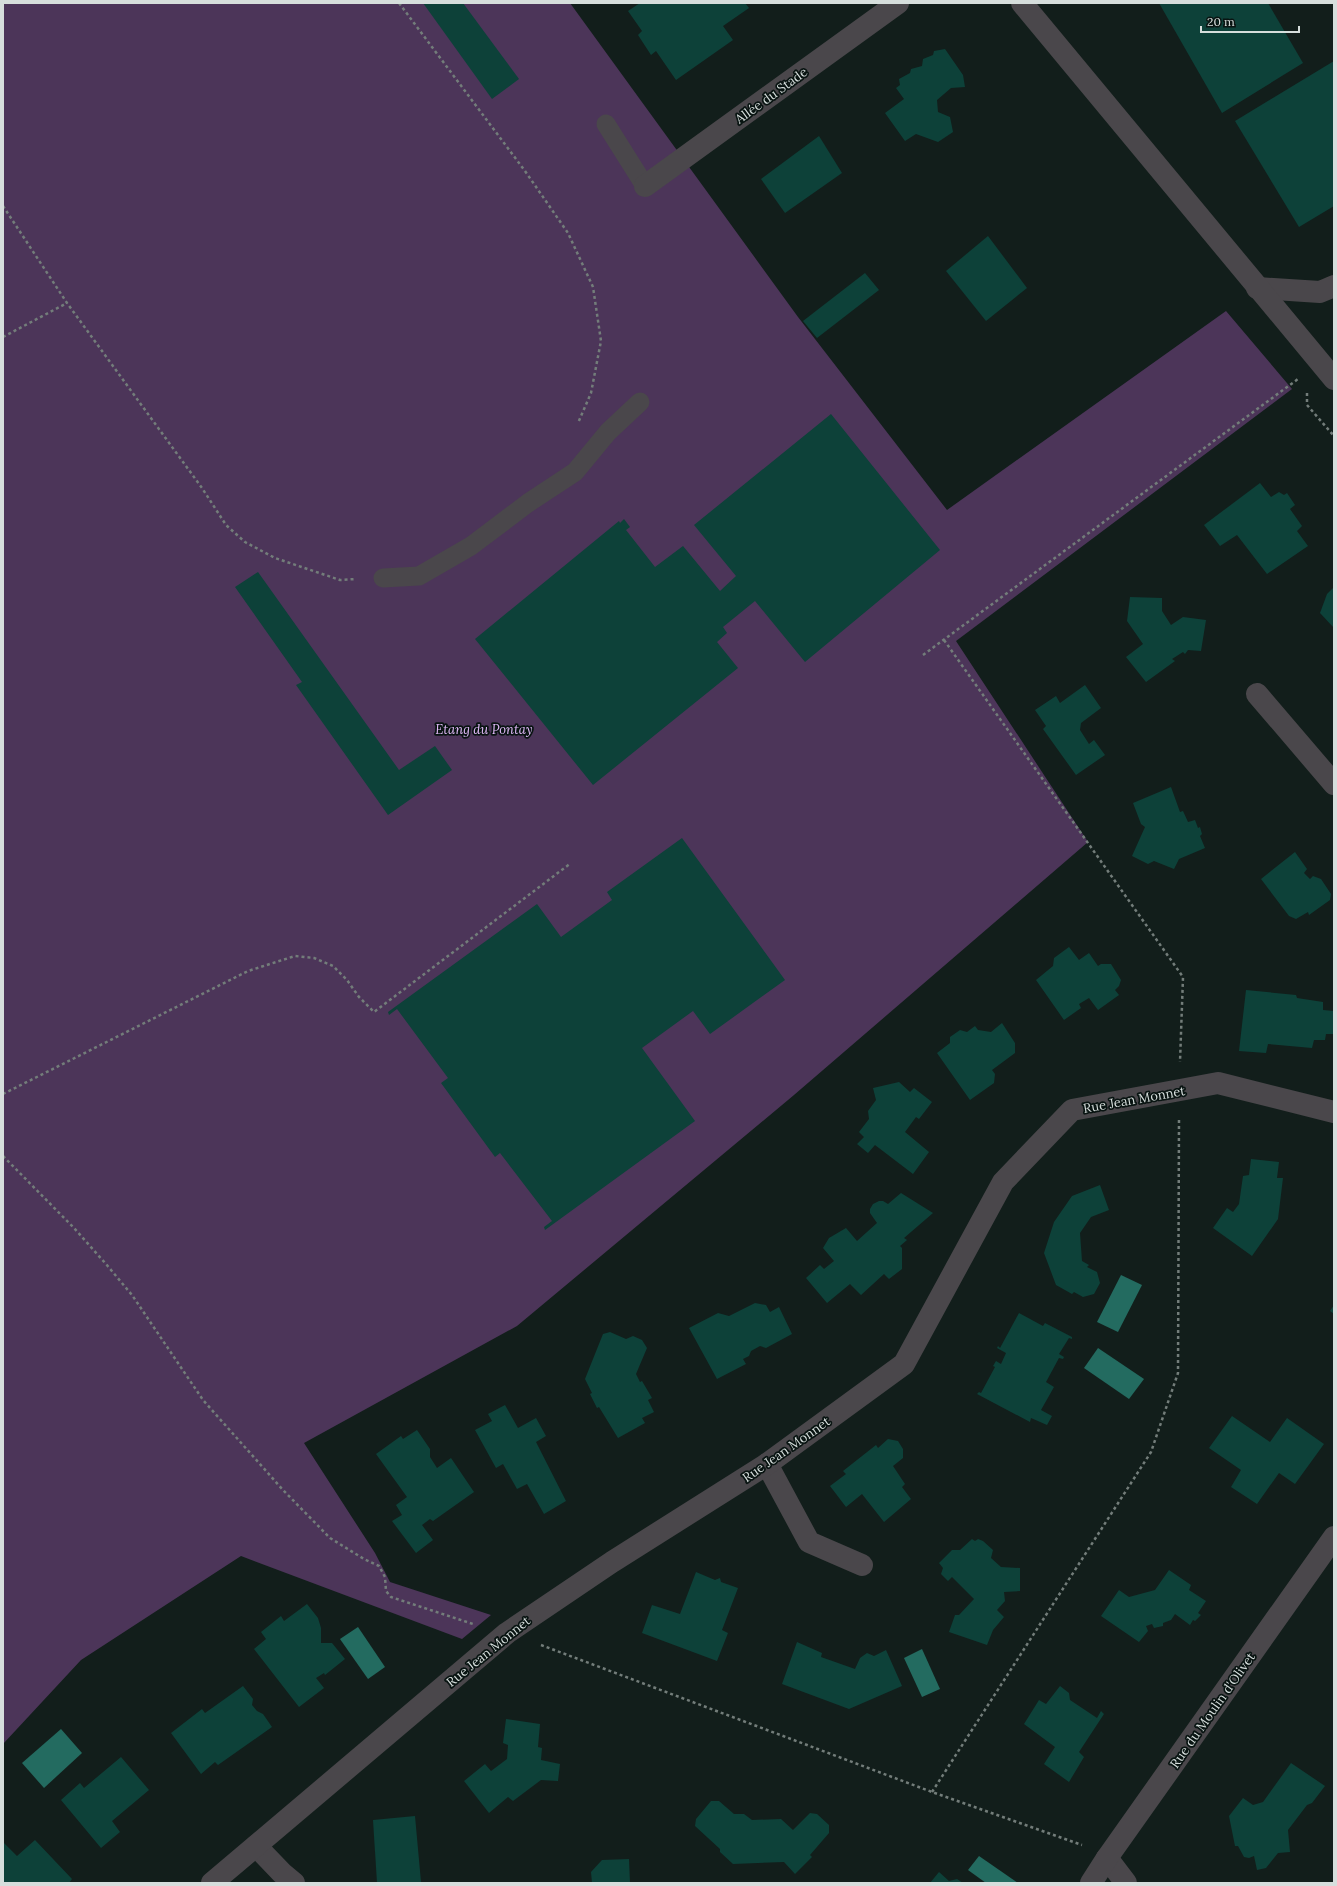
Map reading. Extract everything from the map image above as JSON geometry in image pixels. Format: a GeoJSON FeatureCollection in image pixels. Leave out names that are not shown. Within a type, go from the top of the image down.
{"type":"FeatureCollection","features":[{"type":"Feature","properties":{"kind":"street","name":"Allée du Stade"},"geometry":{"type":"LineString","coordinates":[[644,186],[898,3]]}},
{"type":"Feature","properties":{"kind":"street"},"geometry":{"type":"LineString","coordinates":[[1022,3],[1334,379]]}},
{"type":"Feature","properties":{"kind":"street"},"geometry":{"type":"LineString","coordinates":[[1257,288],[1320,292],[1334,286]]}},
{"type":"Feature","properties":{"kind":"street"},"geometry":{"type":"LineString","coordinates":[[1257,694],[1334,784]]}},
{"type":"Feature","properties":{"kind":"street","name":"Rue Jean Monnet"},"geometry":{"type":"LineString","coordinates":[[212,1883],[507,1633],[612,1562],[767,1464],[904,1364],[1003,1182],[1072,1110],[1218,1083],[1334,1112]]}},
{"type":"Feature","properties":{"kind":"street"},"geometry":{"type":"LineString","coordinates":[[767,1464],[809,1542],[862,1564]]}},
{"type":"Feature","properties":{"kind":"street","name":"Rue du Moulin d'Olivet"},"geometry":{"type":"LineString","coordinates":[[1091,1883],[1107,1858],[1334,1537]]}},
{"type":"Feature","properties":{"kind":"street"},"geometry":{"type":"LineString","coordinates":[[256,1846],[282,1873],[294,1883]]}},
{"type":"Feature","properties":{"kind":"street"},"geometry":{"type":"LineString","coordinates":[[1107,1858],[1126,1883]]}},
{"type":"Feature","properties":{"kind":"lane"},"geometry":{"type":"LineString","coordinates":[[606,124],[644,186]]}},
{"type":"Feature","properties":{"kind":"lane"},"geometry":{"type":"LineString","coordinates":[[383,578],[419,576],[471,546],[528,503],[575,472],[608,432],[640,402]]}},
{"type":"Feature","properties":{"kind":"path"},"geometry":{"type":"LineString","coordinates":[[399,3],[525,171],[568,233],[593,287],[601,341],[591,393],[577,425]]}},
{"type":"Feature","properties":{"kind":"path"},"geometry":{"type":"LineString","coordinates":[[3,206],[67,303],[202,488],[226,525],[245,542],[275,558],[340,580],[383,578]]}},
{"type":"Feature","properties":{"kind":"path"},"geometry":{"type":"LineString","coordinates":[[3,337],[67,303]]}},
{"type":"Feature","properties":{"kind":"path"},"geometry":{"type":"LineString","coordinates":[[923,655],[1300,378]]}},
{"type":"Feature","properties":{"kind":"path"},"geometry":{"type":"LineString","coordinates":[[1307,389],[1307,405],[1334,436]]}},
{"type":"Feature","properties":{"kind":"path"},"geometry":{"type":"LineString","coordinates":[[932,1792],[1151,1452],[1178,1373],[1179,1091],[1183,977],[944,640]]}},
{"type":"Feature","properties":{"kind":"path"},"geometry":{"type":"LineString","coordinates":[[3,1094],[248,972],[295,956],[314,958],[332,966],[347,980],[359,997],[374,1012],[571,863]]}},
{"type":"Feature","properties":{"kind":"path"},"geometry":{"type":"LineString","coordinates":[[3,1156],[74,1228],[132,1295],[203,1400],[283,1490],[330,1538],[364,1560],[379,1566],[385,1577],[388,1594],[475,1625],[507,1633],[932,1792],[1079,1844],[1107,1858]]}},
{"type":"Feature","properties":{"kind":"green space","name":"Etang du Pontay"},"geometry":{"type":"Polygon","coordinates":[[[3,3],[570,3],[798,317],[947,510],[1226,311],[1292,389],[956,641],[1088,842],[794,1095],[517,1326],[304,1443],[375,1553],[390,1582],[491,1615],[462,1639],[241,1556],[81,1660],[3,1744],[3,3]]]}},
{"type":"Feature","properties":{"kind":"shaded area"},"geometry":{"type":"Polygon","coordinates":[[[1121,1275],[1142,1285],[1118,1332],[1097,1322],[1121,1275]]]}},
{"type":"Feature","properties":{"kind":"shaded area"},"geometry":{"type":"Polygon","coordinates":[[[1098,1348],[1144,1379],[1129,1399],[1084,1368],[1098,1348]]]}},
{"type":"Feature","properties":{"kind":"shaded area"},"geometry":{"type":"Polygon","coordinates":[[[358,1627],[385,1667],[368,1679],[340,1639],[358,1627]]]}},
{"type":"Feature","properties":{"kind":"shaded area"},"geometry":{"type":"Polygon","coordinates":[[[922,1649],[940,1689],[922,1697],[904,1658],[922,1649]]]}},
{"type":"Feature","properties":{"kind":"shaded area"},"geometry":{"type":"Polygon","coordinates":[[[61,1729],[82,1753],[44,1788],[22,1763],[61,1729]]]}},
{"type":"Feature","properties":{"kind":"shaded area"},"geometry":{"type":"Polygon","coordinates":[[[979,1856],[1018,1883],[986,1883],[968,1870],[979,1856]]]}},
{"type":"Feature","properties":{"kind":"building"},"geometry":{"type":"Polygon","coordinates":[[[423,3],[463,3],[519,79],[492,99],[423,3]]]}},
{"type":"Feature","properties":{"kind":"building"},"geometry":{"type":"Polygon","coordinates":[[[640,3],[745,3],[749,8],[723,26],[733,40],[676,80],[656,51],[651,55],[638,35],[642,31],[628,11],[640,3]]]}},
{"type":"Feature","properties":{"kind":"building"},"geometry":{"type":"Polygon","coordinates":[[[1159,3],[1268,3],[1303,63],[1222,113],[1159,3]]]}},
{"type":"Feature","properties":{"kind":"building"},"geometry":{"type":"Polygon","coordinates":[[[945,49],[963,75],[965,87],[951,88],[937,100],[938,112],[950,117],[953,132],[938,142],[916,134],[905,141],[885,113],[904,99],[896,88],[900,85],[899,79],[910,73],[911,69],[922,66],[923,59],[933,55],[934,51],[945,49]]]}},
{"type":"Feature","properties":{"kind":"building"},"geometry":{"type":"Polygon","coordinates":[[[1334,61],[1334,206],[1299,227],[1235,121],[1334,61]]]}},
{"type":"Feature","properties":{"kind":"building"},"geometry":{"type":"Polygon","coordinates":[[[819,136],[842,173],[785,213],[761,179],[819,136]]]}},
{"type":"Feature","properties":{"kind":"building"},"geometry":{"type":"Polygon","coordinates":[[[988,236],[1027,288],[986,321],[946,271],[988,236]]]}},
{"type":"Feature","properties":{"kind":"building"},"geometry":{"type":"Polygon","coordinates":[[[865,273],[879,290],[817,338],[803,321],[865,273]]]}},
{"type":"Feature","properties":{"kind":"building"},"geometry":{"type":"Polygon","coordinates":[[[831,414],[940,550],[805,662],[755,601],[723,627],[727,633],[717,642],[738,668],[593,785],[475,639],[619,521],[620,523],[624,519],[630,527],[626,530],[655,567],[683,546],[720,591],[736,576],[694,525],[831,414]]]}},
{"type":"Feature","properties":{"kind":"building"},"geometry":{"type":"Polygon","coordinates":[[[1260,483],[1271,497],[1279,492],[1284,495],[1287,493],[1295,505],[1290,509],[1302,526],[1297,531],[1308,546],[1267,574],[1237,535],[1220,546],[1204,525],[1260,483]]]}},
{"type":"Feature","properties":{"kind":"building"},"geometry":{"type":"Polygon","coordinates":[[[258,572],[399,770],[435,746],[452,770],[388,815],[296,685],[302,682],[235,587],[258,572]]]}},
{"type":"Feature","properties":{"kind":"building"},"geometry":{"type":"Polygon","coordinates":[[[1334,587],[1334,628],[1320,613],[1327,594],[1334,587]]]}},
{"type":"Feature","properties":{"kind":"building"},"geometry":{"type":"Polygon","coordinates":[[[1130,597],[1162,598],[1162,611],[1171,625],[1183,617],[1206,620],[1201,651],[1188,650],[1185,654],[1183,652],[1172,659],[1175,661],[1146,682],[1126,657],[1143,644],[1127,621],[1130,597]]]}},
{"type":"Feature","properties":{"kind":"building"},"geometry":{"type":"Polygon","coordinates":[[[1085,685],[1101,708],[1081,723],[1080,730],[1089,744],[1094,740],[1105,755],[1076,775],[1043,729],[1046,726],[1035,710],[1056,696],[1060,703],[1085,685]]]}},
{"type":"Feature","properties":{"kind":"building"},"geometry":{"type":"Polygon","coordinates":[[[1171,787],[1180,812],[1183,811],[1188,822],[1195,820],[1198,828],[1200,827],[1202,834],[1200,836],[1205,848],[1179,859],[1174,869],[1154,861],[1148,864],[1132,856],[1145,827],[1141,824],[1133,803],[1171,787]]]}},
{"type":"Feature","properties":{"kind":"building"},"geometry":{"type":"Polygon","coordinates":[[[682,838],[785,980],[710,1034],[693,1011],[642,1048],[695,1121],[545,1230],[544,1227],[552,1221],[500,1153],[495,1157],[441,1083],[448,1078],[397,1009],[389,1015],[388,1012],[537,904],[561,937],[612,900],[607,892],[682,838]]]}},
{"type":"Feature","properties":{"kind":"building"},"geometry":{"type":"Polygon","coordinates":[[[1295,852],[1307,869],[1304,873],[1310,879],[1313,876],[1321,879],[1331,894],[1330,900],[1309,915],[1308,912],[1296,919],[1289,916],[1261,879],[1295,852]]]}},
{"type":"Feature","properties":{"kind":"building"},"geometry":{"type":"Polygon","coordinates":[[[1069,947],[1079,960],[1089,953],[1098,966],[1101,964],[1111,964],[1121,980],[1119,986],[1115,990],[1119,995],[1098,1010],[1089,998],[1079,1004],[1081,1008],[1064,1020],[1036,980],[1053,966],[1054,958],[1069,947]]]}},
{"type":"Feature","properties":{"kind":"building"},"geometry":{"type":"Polygon","coordinates":[[[1246,990],[1296,995],[1297,998],[1323,1002],[1323,1010],[1334,1011],[1333,1034],[1326,1034],[1325,1040],[1314,1040],[1312,1048],[1268,1044],[1266,1053],[1239,1051],[1246,990]]]}},
{"type":"Feature","properties":{"kind":"building"},"geometry":{"type":"Polygon","coordinates":[[[1002,1023],[1015,1043],[1015,1053],[992,1070],[995,1074],[994,1083],[970,1100],[937,1053],[950,1043],[950,1037],[960,1030],[967,1032],[975,1026],[978,1030],[991,1032],[1002,1023]]]}},
{"type":"Feature","properties":{"kind":"building"},"geometry":{"type":"Polygon","coordinates":[[[899,1082],[910,1092],[914,1088],[932,1102],[919,1119],[916,1117],[905,1132],[929,1152],[913,1174],[875,1145],[868,1153],[857,1144],[864,1137],[859,1132],[869,1119],[868,1111],[876,1100],[873,1088],[899,1082]]]}},
{"type":"Feature","properties":{"kind":"building"},"geometry":{"type":"Polygon","coordinates":[[[1251,1159],[1279,1162],[1277,1178],[1283,1178],[1278,1219],[1252,1256],[1213,1228],[1227,1208],[1233,1212],[1239,1204],[1243,1176],[1249,1175],[1251,1159]]]}},
{"type":"Feature","properties":{"kind":"building"},"geometry":{"type":"Polygon","coordinates":[[[1100,1185],[1109,1210],[1091,1217],[1080,1233],[1082,1261],[1089,1265],[1087,1267],[1097,1272],[1100,1283],[1094,1294],[1083,1297],[1074,1292],[1072,1294],[1056,1285],[1044,1253],[1054,1222],[1072,1196],[1100,1185]]]}},
{"type":"Feature","properties":{"kind":"building"},"geometry":{"type":"Polygon","coordinates":[[[901,1193],[933,1213],[904,1238],[907,1240],[900,1246],[902,1248],[902,1269],[889,1279],[884,1274],[861,1295],[850,1284],[827,1303],[806,1278],[820,1265],[824,1269],[834,1261],[823,1248],[829,1238],[846,1228],[857,1241],[877,1223],[870,1213],[870,1209],[873,1204],[883,1201],[888,1204],[901,1193]]]}},
{"type":"Feature","properties":{"kind":"building"},"geometry":{"type":"Polygon","coordinates":[[[755,1303],[766,1305],[770,1312],[779,1307],[792,1334],[766,1348],[760,1346],[751,1351],[749,1356],[743,1359],[746,1364],[717,1379],[689,1328],[718,1313],[729,1316],[755,1303]]]}},
{"type":"Feature","properties":{"kind":"building"},"geometry":{"type":"Polygon","coordinates":[[[1334,1305],[1334,1314],[1330,1311],[1334,1305]]]}},
{"type":"Feature","properties":{"kind":"building"},"geometry":{"type":"Polygon","coordinates":[[[1019,1313],[1043,1326],[1045,1323],[1072,1337],[1072,1339],[1069,1338],[1059,1354],[1064,1357],[1063,1359],[1059,1358],[1046,1382],[1054,1387],[1041,1410],[1052,1416],[1047,1425],[1031,1418],[1030,1422],[977,1394],[979,1392],[981,1393],[995,1367],[993,1366],[996,1361],[1001,1364],[1006,1353],[997,1348],[998,1346],[1000,1348],[1019,1313]]]}},
{"type":"Feature","properties":{"kind":"building"},"geometry":{"type":"Polygon","coordinates":[[[610,1332],[626,1339],[633,1336],[642,1340],[647,1348],[636,1374],[652,1398],[648,1400],[654,1412],[642,1418],[645,1423],[618,1438],[599,1407],[597,1408],[585,1379],[603,1334],[610,1332]]]}},
{"type":"Feature","properties":{"kind":"building"},"geometry":{"type":"Polygon","coordinates":[[[505,1405],[518,1428],[536,1418],[546,1436],[536,1442],[566,1501],[544,1514],[527,1484],[517,1489],[503,1464],[496,1468],[475,1430],[492,1421],[488,1414],[505,1405]]]}},
{"type":"Feature","properties":{"kind":"building"},"geometry":{"type":"Polygon","coordinates":[[[1232,1416],[1270,1442],[1287,1418],[1324,1444],[1295,1484],[1279,1473],[1257,1504],[1231,1487],[1241,1470],[1209,1448],[1232,1416]]]}},
{"type":"Feature","properties":{"kind":"building"},"geometry":{"type":"Polygon","coordinates":[[[417,1430],[430,1449],[430,1457],[437,1468],[451,1458],[474,1492],[433,1521],[430,1519],[422,1525],[433,1540],[416,1553],[392,1521],[402,1515],[396,1505],[407,1497],[376,1454],[401,1436],[403,1439],[417,1430]]]}},
{"type":"Feature","properties":{"kind":"building"},"geometry":{"type":"Polygon","coordinates":[[[888,1439],[898,1441],[903,1449],[903,1458],[893,1466],[905,1484],[902,1487],[911,1499],[884,1522],[862,1494],[846,1507],[830,1486],[846,1474],[843,1471],[876,1445],[878,1448],[888,1439]]]}},
{"type":"Feature","properties":{"kind":"building"},"geometry":{"type":"Polygon","coordinates":[[[972,1539],[975,1541],[978,1539],[983,1541],[993,1550],[991,1558],[1001,1567],[1020,1568],[1020,1591],[1004,1592],[1005,1601],[997,1610],[1004,1617],[993,1630],[987,1645],[949,1632],[955,1615],[959,1615],[974,1599],[952,1577],[948,1581],[941,1574],[943,1568],[939,1563],[952,1550],[960,1550],[972,1539]]]}},
{"type":"Feature","properties":{"kind":"building"},"geometry":{"type":"Polygon","coordinates":[[[1169,1570],[1191,1585],[1189,1590],[1206,1601],[1198,1613],[1201,1615],[1195,1621],[1193,1620],[1190,1625],[1175,1614],[1171,1620],[1163,1623],[1163,1626],[1154,1628],[1152,1624],[1146,1626],[1148,1631],[1139,1642],[1101,1616],[1119,1590],[1129,1597],[1155,1590],[1169,1570]]]}},
{"type":"Feature","properties":{"kind":"building"},"geometry":{"type":"Polygon","coordinates":[[[696,1572],[715,1580],[720,1578],[721,1582],[738,1588],[722,1630],[728,1633],[717,1661],[642,1633],[652,1605],[680,1614],[696,1572]]]}},
{"type":"Feature","properties":{"kind":"building"},"geometry":{"type":"Polygon","coordinates":[[[307,1604],[318,1618],[321,1628],[321,1643],[332,1643],[345,1659],[325,1675],[324,1673],[316,1678],[324,1688],[299,1707],[254,1649],[266,1639],[261,1632],[281,1616],[284,1621],[307,1604]]]}},
{"type":"Feature","properties":{"kind":"building"},"geometry":{"type":"Polygon","coordinates":[[[797,1642],[822,1653],[821,1657],[855,1669],[860,1658],[867,1653],[874,1656],[886,1650],[902,1686],[849,1709],[782,1684],[797,1642]]]}},
{"type":"Feature","properties":{"kind":"building"},"geometry":{"type":"Polygon","coordinates":[[[243,1686],[253,1699],[252,1705],[257,1711],[263,1714],[272,1727],[218,1765],[215,1762],[201,1774],[171,1733],[202,1709],[205,1713],[243,1686]]]}},
{"type":"Feature","properties":{"kind":"building"},"geometry":{"type":"Polygon","coordinates":[[[1060,1686],[1069,1693],[1070,1700],[1097,1718],[1101,1711],[1104,1714],[1079,1752],[1084,1757],[1069,1782],[1044,1764],[1055,1747],[1024,1724],[1039,1700],[1046,1704],[1060,1686]]]}},
{"type":"Feature","properties":{"kind":"building"},"geometry":{"type":"Polygon","coordinates":[[[506,1719],[540,1724],[538,1747],[542,1748],[541,1760],[560,1764],[558,1781],[541,1780],[513,1801],[508,1797],[489,1813],[464,1781],[485,1764],[491,1771],[507,1759],[508,1745],[503,1743],[506,1719]]]}},
{"type":"Feature","properties":{"kind":"building"},"geometry":{"type":"Polygon","coordinates":[[[121,1757],[149,1790],[112,1821],[120,1832],[101,1848],[61,1800],[80,1783],[84,1788],[121,1757]]]}},
{"type":"Feature","properties":{"kind":"building"},"geometry":{"type":"Polygon","coordinates":[[[1291,1763],[1325,1786],[1312,1803],[1307,1805],[1288,1830],[1290,1852],[1278,1853],[1266,1868],[1257,1870],[1254,1856],[1249,1858],[1244,1857],[1238,1846],[1235,1846],[1229,1816],[1243,1798],[1253,1805],[1263,1802],[1291,1763]]]}},
{"type":"Feature","properties":{"kind":"building"},"geometry":{"type":"Polygon","coordinates":[[[711,1801],[719,1801],[734,1814],[744,1814],[752,1820],[781,1819],[793,1830],[810,1813],[817,1814],[829,1825],[829,1833],[810,1855],[812,1857],[795,1874],[784,1862],[733,1864],[720,1852],[720,1849],[695,1826],[696,1819],[711,1801]]]}},
{"type":"Feature","properties":{"kind":"building"},"geometry":{"type":"Polygon","coordinates":[[[415,1816],[421,1882],[377,1883],[373,1820],[415,1816]]]}},
{"type":"Feature","properties":{"kind":"building"},"geometry":{"type":"Polygon","coordinates":[[[35,1840],[72,1879],[69,1883],[3,1883],[3,1844],[4,1843],[17,1856],[35,1840]]]}},
{"type":"Feature","properties":{"kind":"building"},"geometry":{"type":"Polygon","coordinates":[[[629,1859],[630,1883],[592,1883],[591,1872],[602,1860],[629,1859]]]}},
{"type":"Feature","properties":{"kind":"building"},"geometry":{"type":"Polygon","coordinates":[[[939,1872],[949,1881],[957,1879],[963,1883],[930,1883],[939,1872]]]}}]}
